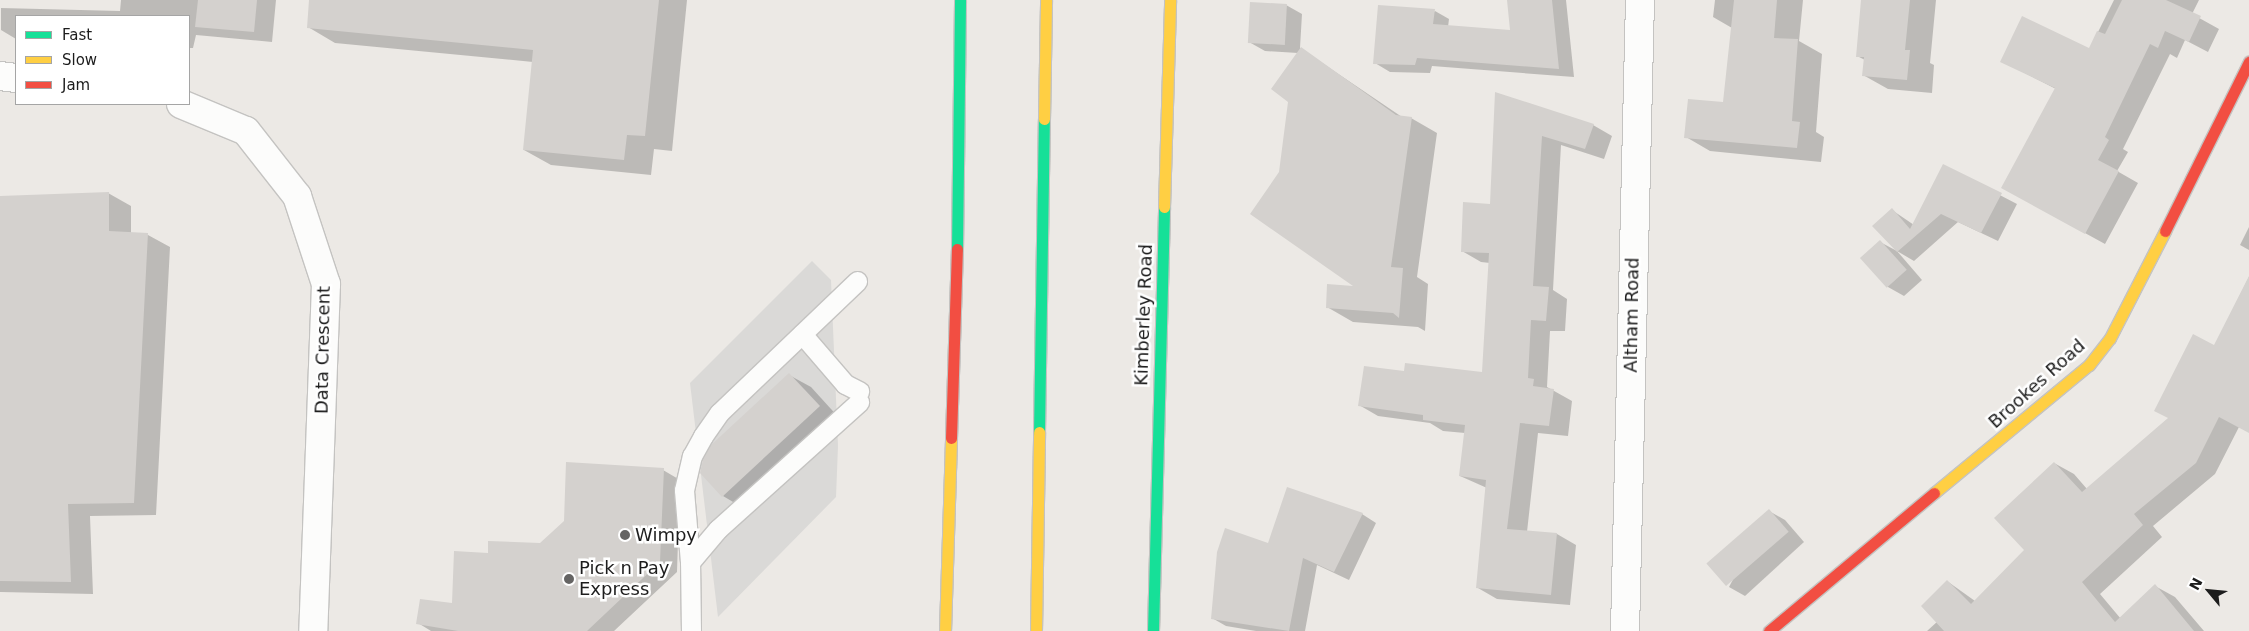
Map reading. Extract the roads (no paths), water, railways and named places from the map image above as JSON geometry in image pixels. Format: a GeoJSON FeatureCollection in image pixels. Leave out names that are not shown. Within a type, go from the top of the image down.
{"type":"FeatureCollection","features":[{"type":"Feature","properties":{"kind":"main road"},"geometry":{"type":"LineString","coordinates":[[946,631],[959,177],[960,0]]}},
{"type":"Feature","properties":{"kind":"main road"},"geometry":{"type":"LineString","coordinates":[[1036,631],[1046,0]]}},
{"type":"Feature","properties":{"kind":"main road","name":"Kimberley Road"},"geometry":{"type":"LineString","coordinates":[[1152,631],[1170,0]]}},
{"type":"Feature","properties":{"kind":"main road","name":"Brookes Road"},"geometry":{"type":"LineString","coordinates":[[1769,631],[2089,365],[2110,338],[2129,304],[2249,62]]}},
{"type":"Feature","properties":{"kind":"street","name":"Altham Road"},"geometry":{"type":"LineString","coordinates":[[1625,631],[1640,0]]}},
{"type":"Feature","properties":{"kind":"street"},"geometry":{"type":"LineString","coordinates":[[0,76],[15,78]]}},
{"type":"Feature","properties":{"kind":"street","name":"Data Crescent"},"geometry":{"type":"LineString","coordinates":[[183,105],[246,131],[297,196],[326,284],[313,631]]}},
{"type":"Feature","properties":{"kind":"lane"},"geometry":{"type":"LineString","coordinates":[[690,631],[690,562],[684,490],[692,456],[720,413],[857,281]]}},
{"type":"Feature","properties":{"kind":"lane"},"geometry":{"type":"LineString","coordinates":[[690,562],[718,529],[859,396],[834,372],[802,334]]}},
{"type":"Feature","properties":{"kind":"place","name":"Wimpy"},"geometry":{"type":"Point","coordinates":[625,535]}},
{"type":"Feature","properties":{"kind":"place","name":"Pick n Pay Express"},"geometry":{"type":"Point","coordinates":[569,579]}}]}
